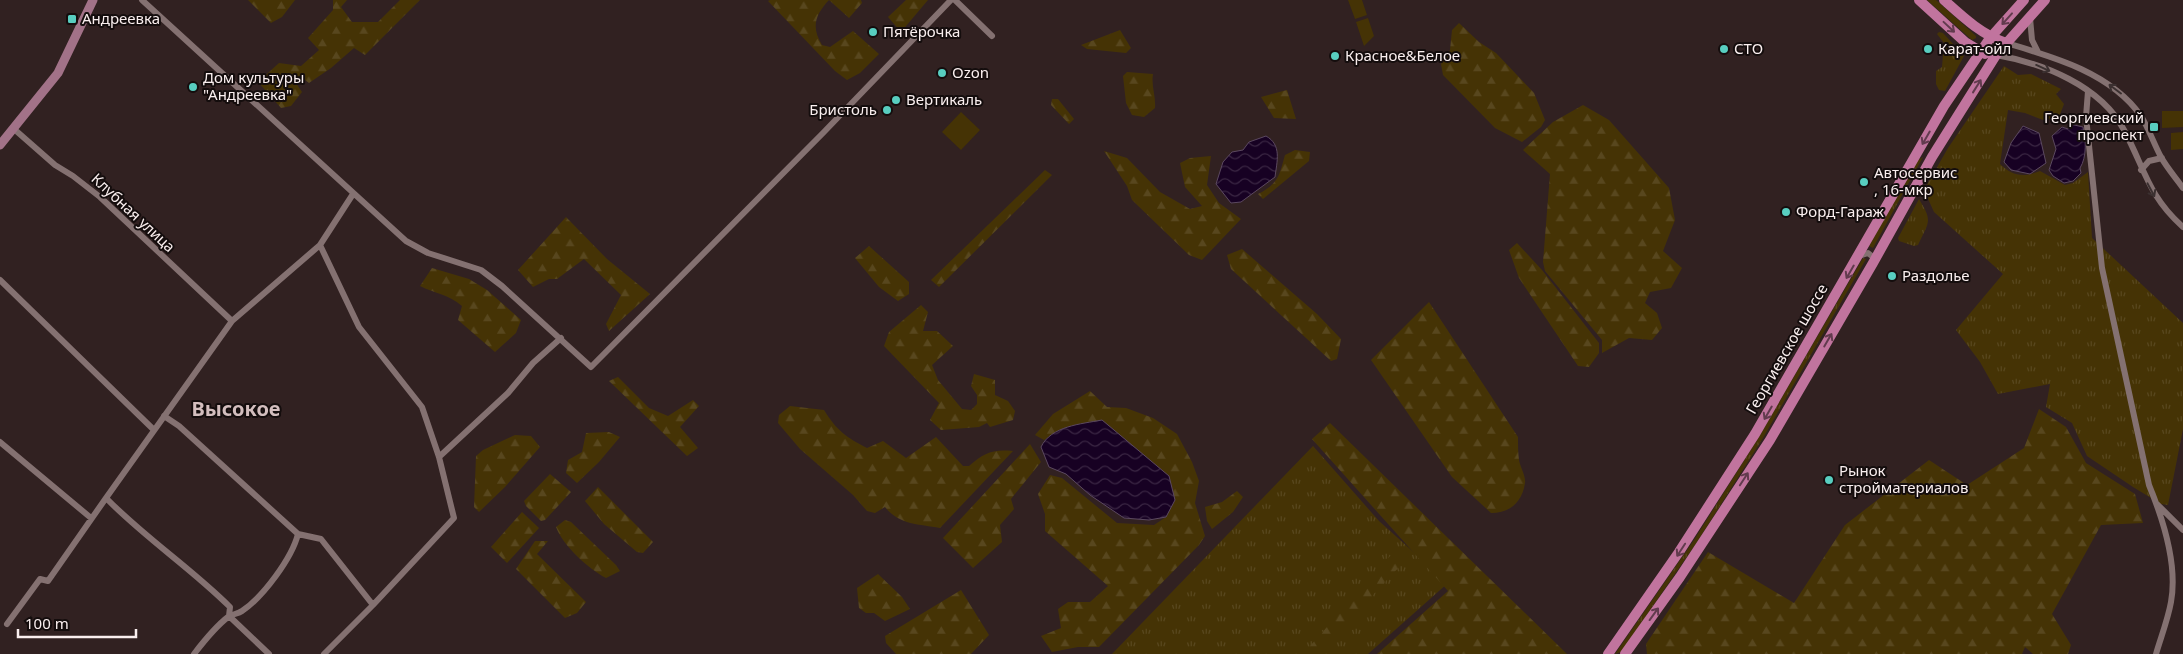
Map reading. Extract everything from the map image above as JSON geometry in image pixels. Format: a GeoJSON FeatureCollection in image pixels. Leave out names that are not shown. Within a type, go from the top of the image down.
{"type":"FeatureCollection","features":[{"type":"Feature","properties":{"kind":"main road"},"geometry":{"type":"LineString","coordinates":[[0,145],[58,73],[93,0]]}},
{"type":"Feature","properties":{"kind":"main road"},"geometry":{"type":"LineString","coordinates":[[1919,0],[1965,42],[1980,52],[1996,55],[2045,0]]}},
{"type":"Feature","properties":{"kind":"main road"},"geometry":{"type":"LineString","coordinates":[[1944,0],[1990,38],[2006,43]]}},
{"type":"Feature","properties":{"kind":"main road"},"geometry":{"type":"LineString","coordinates":[[1980,52],[2024,0]]}},
{"type":"Feature","properties":{"kind":"main road","name":"Георгиевское шоссе"},"geometry":{"type":"LineString","coordinates":[[1608,654],[1679,552],[1755,434],[1944,106],[1980,52]]}},
{"type":"Feature","properties":{"kind":"main road","name":"Георгиевское шоссе"},"geometry":{"type":"LineString","coordinates":[[1625,654],[1680,577],[1770,440],[1932,157],[1996,55]]}},
{"type":"Feature","properties":{"kind":"street"},"geometry":{"type":"LineString","coordinates":[[142,0],[406,242],[428,253],[481,270],[561,338],[591,367],[823,133],[951,0]]}},
{"type":"Feature","properties":{"kind":"street"},"geometry":{"type":"LineString","coordinates":[[955,0],[992,36]]}},
{"type":"Feature","properties":{"kind":"street"},"geometry":{"type":"LineString","coordinates":[[2030,16],[2032,40],[2038,52]]}},
{"type":"Feature","properties":{"kind":"street"},"geometry":{"type":"LineString","coordinates":[[2006,43],[2038,52],[2100,79],[2123,95],[2141,117],[2162,158],[2183,188]]}},
{"type":"Feature","properties":{"kind":"street"},"geometry":{"type":"LineString","coordinates":[[1996,55],[2021,59],[2036,65],[2088,91],[2109,110],[2122,126],[2141,170],[2155,196],[2166,211],[2183,227]]}},
{"type":"Feature","properties":{"kind":"street"},"geometry":{"type":"LineString","coordinates":[[2088,91],[2086,117],[2102,268],[2149,485],[2156,503],[2172,566],[2171,601],[2156,654]]}},
{"type":"Feature","properties":{"kind":"street","name":"Клубная улица"},"geometry":{"type":"LineString","coordinates":[[14,129],[54,164],[100,197],[232,321]]}},
{"type":"Feature","properties":{"kind":"street"},"geometry":{"type":"LineString","coordinates":[[2141,170],[2149,161],[2162,158]]}},
{"type":"Feature","properties":{"kind":"street"},"geometry":{"type":"LineString","coordinates":[[7,624],[40,579],[48,581],[232,321],[320,245],[353,194]]}},
{"type":"Feature","properties":{"kind":"street"},"geometry":{"type":"LineString","coordinates":[[320,245],[360,327],[422,406],[439,457],[454,518],[373,605],[324,654]]}},
{"type":"Feature","properties":{"kind":"street"},"geometry":{"type":"LineString","coordinates":[[1859,256],[1864,253],[1870,254],[1873,263]]}},
{"type":"Feature","properties":{"kind":"street"},"geometry":{"type":"LineString","coordinates":[[0,280],[154,430]]}},
{"type":"Feature","properties":{"kind":"street"},"geometry":{"type":"LineString","coordinates":[[439,457],[508,393],[533,363],[561,338]]}},
{"type":"Feature","properties":{"kind":"street"},"geometry":{"type":"LineString","coordinates":[[164,416],[180,426],[298,534],[321,539],[373,605]]}},
{"type":"Feature","properties":{"kind":"street"},"geometry":{"type":"LineString","coordinates":[[0,442],[91,518]]}},
{"type":"Feature","properties":{"kind":"street"},"geometry":{"type":"LineString","coordinates":[[106,498],[131,524],[207,584],[230,607],[230,616],[269,654]]}},
{"type":"Feature","properties":{"kind":"street"},"geometry":{"type":"LineString","coordinates":[[2156,503],[2183,530]]}},
{"type":"Feature","properties":{"kind":"street"},"geometry":{"type":"LineString","coordinates":[[194,654],[230,616],[241,612],[269,584],[296,542],[298,534]]}},
{"type":"Feature","properties":{"kind":"green space"},"geometry":{"type":"Polygon","coordinates":[[[248,0],[295,0],[282,17],[271,23],[248,0]]]}},
{"type":"Feature","properties":{"kind":"green space"},"geometry":{"type":"Polygon","coordinates":[[[333,0],[347,0],[341,7],[352,22],[378,22],[400,0],[420,0],[365,55],[354,48],[331,68],[309,83],[305,80],[294,80],[302,92],[291,106],[281,108],[258,82],[279,63],[301,66],[319,50],[308,38],[333,10],[333,0]]]}},
{"type":"Feature","properties":{"kind":"green space"},"geometry":{"type":"Polygon","coordinates":[[[829,0],[820,11],[816,21],[816,32],[822,45],[830,47],[853,31],[879,54],[860,73],[847,80],[835,71],[768,1],[829,0]]]}},
{"type":"Feature","properties":{"kind":"green space"},"geometry":{"type":"Polygon","coordinates":[[[829,0],[861,0],[862,3],[849,18],[829,0]]]}},
{"type":"Feature","properties":{"kind":"green space"},"geometry":{"type":"Polygon","coordinates":[[[906,0],[928,0],[901,32],[888,17],[906,0]]]}},
{"type":"Feature","properties":{"kind":"green space"},"geometry":{"type":"Polygon","coordinates":[[[1348,0],[1362,0],[1367,15],[1355,19],[1348,0]]]}},
{"type":"Feature","properties":{"kind":"green space"},"geometry":{"type":"Polygon","coordinates":[[[1927,0],[1936,0],[1976,38],[1972,40],[1927,0]]]}},
{"type":"Feature","properties":{"kind":"green space"},"geometry":{"type":"Polygon","coordinates":[[[1368,18],[1374,36],[1364,46],[1356,22],[1368,18]]]}},
{"type":"Feature","properties":{"kind":"green space"},"geometry":{"type":"Polygon","coordinates":[[[1459,23],[1479,42],[1496,53],[1534,93],[1545,120],[1541,127],[1522,142],[1495,128],[1443,75],[1441,64],[1450,50],[1452,30],[1459,23]]]}},
{"type":"Feature","properties":{"kind":"green space"},"geometry":{"type":"Polygon","coordinates":[[[1120,30],[1131,48],[1126,53],[1087,49],[1081,45],[1120,30]]]}},
{"type":"Feature","properties":{"kind":"green space"},"geometry":{"type":"Polygon","coordinates":[[[1939,32],[1943,33],[1964,56],[1945,91],[1939,90],[1936,84],[1936,71],[1942,67],[1944,43],[1937,34],[1939,32]]]}},
{"type":"Feature","properties":{"kind":"green space"},"geometry":{"type":"Polygon","coordinates":[[[2004,66],[2018,75],[2031,74],[2061,89],[2056,94],[2064,104],[2059,117],[2043,120],[2025,113],[2008,110],[2000,164],[2018,175],[2029,175],[2040,171],[2065,185],[2073,183],[2088,172],[2092,238],[2183,323],[2183,429],[2168,505],[2161,504],[2087,456],[2072,423],[2046,407],[2050,384],[1998,394],[1980,362],[1956,330],[2003,274],[1934,212],[1924,190],[1948,148],[2004,66]]]}},
{"type":"Feature","properties":{"kind":"green space"},"geometry":{"type":"Polygon","coordinates":[[[1127,72],[1153,74],[1155,108],[1144,117],[1132,115],[1126,103],[1123,76],[1127,72]]]}},
{"type":"Feature","properties":{"kind":"green space"},"geometry":{"type":"Polygon","coordinates":[[[1287,90],[1296,119],[1274,118],[1261,97],[1287,90]]]}},
{"type":"Feature","properties":{"kind":"green space"},"geometry":{"type":"Polygon","coordinates":[[[1052,99],[1058,99],[1074,119],[1069,124],[1051,105],[1052,99]]]}},
{"type":"Feature","properties":{"kind":"green space"},"geometry":{"type":"Polygon","coordinates":[[[1583,105],[1609,120],[1669,188],[1675,220],[1663,251],[1682,268],[1671,288],[1650,292],[1645,303],[1657,313],[1662,328],[1652,340],[1629,338],[1602,353],[1602,340],[1545,271],[1543,262],[1550,174],[1523,150],[1553,122],[1583,105]]]}},
{"type":"Feature","properties":{"kind":"green space"},"geometry":{"type":"Polygon","coordinates":[[[2162,111],[2183,111],[2183,127],[2162,128],[2162,111]]]}},
{"type":"Feature","properties":{"kind":"green space"},"geometry":{"type":"Polygon","coordinates":[[[961,112],[980,130],[961,150],[942,132],[961,112]]]}},
{"type":"Feature","properties":{"kind":"green space"},"geometry":{"type":"Polygon","coordinates":[[[2183,132],[2183,149],[2171,150],[2171,133],[2183,132]]]}},
{"type":"Feature","properties":{"kind":"green space"},"geometry":{"type":"Polygon","coordinates":[[[1295,150],[1310,152],[1309,161],[1263,199],[1258,194],[1274,182],[1279,174],[1285,155],[1295,150]]]}},
{"type":"Feature","properties":{"kind":"green space"},"geometry":{"type":"Polygon","coordinates":[[[1104,151],[1127,158],[1160,192],[1190,209],[1202,206],[1185,187],[1180,163],[1190,158],[1211,156],[1207,185],[1219,203],[1241,219],[1202,260],[1189,255],[1132,200],[1127,186],[1104,151]]]}},
{"type":"Feature","properties":{"kind":"green space"},"geometry":{"type":"Polygon","coordinates":[[[1923,157],[1873,248],[1869,246],[1918,160],[1923,157]]]}},
{"type":"Feature","properties":{"kind":"green space"},"geometry":{"type":"Polygon","coordinates":[[[1045,170],[1052,175],[939,287],[931,280],[1045,170]]]}},
{"type":"Feature","properties":{"kind":"green space"},"geometry":{"type":"Polygon","coordinates":[[[1919,199],[1928,217],[1928,222],[1918,245],[1914,246],[1899,241],[1898,238],[1919,199]]]}},
{"type":"Feature","properties":{"kind":"green space"},"geometry":{"type":"Polygon","coordinates":[[[566,217],[607,259],[650,294],[609,331],[606,324],[621,295],[584,259],[557,279],[549,279],[533,287],[518,270],[566,217]]]}},
{"type":"Feature","properties":{"kind":"green space"},"geometry":{"type":"Polygon","coordinates":[[[1517,243],[1542,270],[1599,343],[1599,353],[1589,367],[1578,366],[1519,278],[1509,250],[1517,243]]]}},
{"type":"Feature","properties":{"kind":"green space"},"geometry":{"type":"Polygon","coordinates":[[[869,246],[909,282],[909,294],[898,301],[879,287],[855,258],[869,246]]]}},
{"type":"Feature","properties":{"kind":"green space"},"geometry":{"type":"Polygon","coordinates":[[[1242,249],[1317,314],[1341,339],[1337,359],[1331,361],[1231,269],[1227,255],[1242,249]]]}},
{"type":"Feature","properties":{"kind":"green space"},"geometry":{"type":"Polygon","coordinates":[[[1863,258],[1866,259],[1763,438],[1697,542],[1621,652],[1615,654],[1694,540],[1759,437],[1863,258]]]}},
{"type":"Feature","properties":{"kind":"green space"},"geometry":{"type":"Polygon","coordinates":[[[432,268],[469,279],[487,290],[521,320],[516,333],[495,352],[458,320],[462,306],[447,297],[420,286],[432,268]]]}},
{"type":"Feature","properties":{"kind":"green space"},"geometry":{"type":"Polygon","coordinates":[[[1429,302],[1518,437],[1519,460],[1525,477],[1525,483],[1521,496],[1514,506],[1498,513],[1491,513],[1452,477],[1371,360],[1429,302]]]}},
{"type":"Feature","properties":{"kind":"green space"},"geometry":{"type":"Polygon","coordinates":[[[921,305],[928,312],[923,331],[937,331],[953,346],[932,365],[938,380],[962,409],[971,410],[977,404],[977,395],[971,386],[974,374],[995,380],[995,395],[1008,401],[1015,411],[1013,420],[990,427],[987,423],[979,427],[941,430],[930,420],[939,403],[884,346],[889,332],[921,305]]]}},
{"type":"Feature","properties":{"kind":"green space"},"geometry":{"type":"Polygon","coordinates":[[[618,377],[649,408],[668,416],[693,400],[699,406],[680,427],[698,448],[687,456],[609,381],[618,377]]]}},
{"type":"Feature","properties":{"kind":"green space"},"geometry":{"type":"Polygon","coordinates":[[[1090,391],[1107,407],[1126,408],[1153,418],[1177,434],[1192,462],[1199,481],[1195,503],[1205,536],[1199,545],[1099,647],[1078,647],[1052,652],[1041,636],[1061,628],[1058,609],[1068,602],[1090,602],[1108,586],[1045,531],[1045,514],[1038,494],[1050,475],[1062,478],[1117,523],[1154,525],[1166,517],[1102,420],[1062,429],[1044,440],[1035,435],[1053,414],[1090,391]]]}},
{"type":"Feature","properties":{"kind":"green space"},"geometry":{"type":"Polygon","coordinates":[[[790,406],[824,410],[842,433],[853,440],[867,448],[883,441],[906,458],[936,437],[963,466],[969,466],[979,458],[994,451],[1013,451],[940,528],[917,524],[897,517],[885,507],[875,513],[867,511],[853,495],[800,449],[778,423],[779,415],[790,406]]]}},
{"type":"Feature","properties":{"kind":"green space"},"geometry":{"type":"Polygon","coordinates":[[[2039,409],[2066,427],[2086,463],[2135,494],[2143,523],[2101,525],[2052,614],[2071,645],[2068,654],[2033,654],[2025,647],[2022,654],[1647,654],[1646,644],[1708,552],[1794,603],[1845,525],[1929,460],[1967,485],[2024,448],[2039,409]]]}},
{"type":"Feature","properties":{"kind":"green space"},"geometry":{"type":"Polygon","coordinates":[[[1330,423],[1567,654],[1377,654],[1448,591],[1312,439],[1330,423]]]}},
{"type":"Feature","properties":{"kind":"green space"},"geometry":{"type":"Polygon","coordinates":[[[609,432],[620,437],[599,462],[577,483],[566,473],[568,460],[582,452],[586,433],[609,432]]]}},
{"type":"Feature","properties":{"kind":"green space"},"geometry":{"type":"Polygon","coordinates":[[[515,435],[531,436],[540,447],[505,487],[479,512],[474,507],[476,456],[483,450],[515,435]]]}},
{"type":"Feature","properties":{"kind":"green space"},"geometry":{"type":"Polygon","coordinates":[[[1030,444],[1041,462],[1011,499],[1014,509],[1000,525],[1002,542],[973,568],[943,538],[1030,444]]]}},
{"type":"Feature","properties":{"kind":"green space"},"geometry":{"type":"Polygon","coordinates":[[[1313,446],[1379,521],[1448,583],[1368,654],[1112,654],[1313,446]]]}},
{"type":"Feature","properties":{"kind":"green space"},"geometry":{"type":"Polygon","coordinates":[[[550,474],[571,492],[545,520],[541,521],[526,506],[524,501],[550,474]]]}},
{"type":"Feature","properties":{"kind":"green space"},"geometry":{"type":"Polygon","coordinates":[[[598,487],[653,542],[643,553],[637,552],[604,524],[585,501],[598,487]]]}},
{"type":"Feature","properties":{"kind":"green space"},"geometry":{"type":"Polygon","coordinates":[[[1237,491],[1243,497],[1233,512],[1212,529],[1207,521],[1205,507],[1222,502],[1237,491]]]}},
{"type":"Feature","properties":{"kind":"green space"},"geometry":{"type":"Polygon","coordinates":[[[522,512],[539,528],[507,563],[491,547],[522,512]]]}},
{"type":"Feature","properties":{"kind":"green space"},"geometry":{"type":"Polygon","coordinates":[[[565,520],[571,522],[620,571],[606,578],[577,556],[564,542],[556,527],[565,520]]]}},
{"type":"Feature","properties":{"kind":"green space"},"geometry":{"type":"Polygon","coordinates":[[[535,541],[548,541],[537,554],[586,602],[577,613],[565,618],[516,569],[535,541]]]}},
{"type":"Feature","properties":{"kind":"green space"},"geometry":{"type":"Polygon","coordinates":[[[1391,555],[1402,564],[1317,654],[1303,654],[1391,555]]]}},
{"type":"Feature","properties":{"kind":"green space"},"geometry":{"type":"Polygon","coordinates":[[[878,574],[902,597],[910,609],[885,621],[874,613],[866,613],[859,608],[857,588],[878,574]]]}},
{"type":"Feature","properties":{"kind":"green space"},"geometry":{"type":"Polygon","coordinates":[[[961,590],[989,635],[971,654],[896,654],[886,643],[885,636],[961,590]]]}},
{"type":"Feature","properties":{"kind":"water"},"geometry":{"type":"Polygon","coordinates":[[[2070,124],[2083,127],[2085,153],[2080,168],[2081,173],[2073,181],[2064,183],[2053,176],[2049,170],[2056,149],[2052,136],[2062,127],[2068,129],[2070,124]]]}},
{"type":"Feature","properties":{"kind":"water"},"geometry":{"type":"Polygon","coordinates":[[[2023,126],[2039,133],[2046,163],[2030,174],[2011,170],[2004,162],[2011,143],[2023,126]]]}},
{"type":"Feature","properties":{"kind":"water"},"geometry":{"type":"Polygon","coordinates":[[[1266,136],[1271,140],[1276,149],[1275,177],[1241,202],[1231,203],[1216,184],[1223,162],[1232,152],[1243,150],[1249,142],[1266,136]]]}},
{"type":"Feature","properties":{"kind":"water"},"geometry":{"type":"Polygon","coordinates":[[[1102,420],[1169,476],[1175,500],[1166,517],[1149,520],[1124,518],[1090,495],[1066,474],[1049,467],[1041,447],[1052,434],[1067,427],[1102,420]]]}},
{"type":"Feature","properties":{"kind":"place","name":"Андреевка"},"geometry":{"type":"Point","coordinates":[72,19]}},
{"type":"Feature","properties":{"kind":"place","name":"Пятёрочка"},"geometry":{"type":"Point","coordinates":[873,32]}},
{"type":"Feature","properties":{"kind":"place","name":"СТО"},"geometry":{"type":"Point","coordinates":[1724,49]}},
{"type":"Feature","properties":{"kind":"place","name":"Карат-ойл"},"geometry":{"type":"Point","coordinates":[1928,49]}},
{"type":"Feature","properties":{"kind":"place","name":"Красное&Белое"},"geometry":{"type":"Point","coordinates":[1335,56]}},
{"type":"Feature","properties":{"kind":"place","name":"Ozon"},"geometry":{"type":"Point","coordinates":[942,73]}},
{"type":"Feature","properties":{"kind":"place","name":"Дом культуры \"Андреевка\""},"geometry":{"type":"Point","coordinates":[193,87]}},
{"type":"Feature","properties":{"kind":"place","name":"Вертикаль"},"geometry":{"type":"Point","coordinates":[896,100]}},
{"type":"Feature","properties":{"kind":"place","name":"Бристоль"},"geometry":{"type":"Point","coordinates":[887,110]}},
{"type":"Feature","properties":{"kind":"place","name":"Георгиевский проспект"},"geometry":{"type":"Point","coordinates":[2154,127]}},
{"type":"Feature","properties":{"kind":"place","name":"Автосервис , 16-мкр"},"geometry":{"type":"Point","coordinates":[1864,182]}},
{"type":"Feature","properties":{"kind":"place","name":"Форд-Гараж"},"geometry":{"type":"Point","coordinates":[1786,212]}},
{"type":"Feature","properties":{"kind":"place","name":"Раздолье"},"geometry":{"type":"Point","coordinates":[1892,276]}},
{"type":"Feature","properties":{"kind":"place","name":"Рынок стройматериалов"},"geometry":{"type":"Point","coordinates":[1829,480]}},
{"type":"Feature","properties":{"kind":"district","name":"Высокое"},"geometry":{"type":"Point","coordinates":[236,409]}}]}
